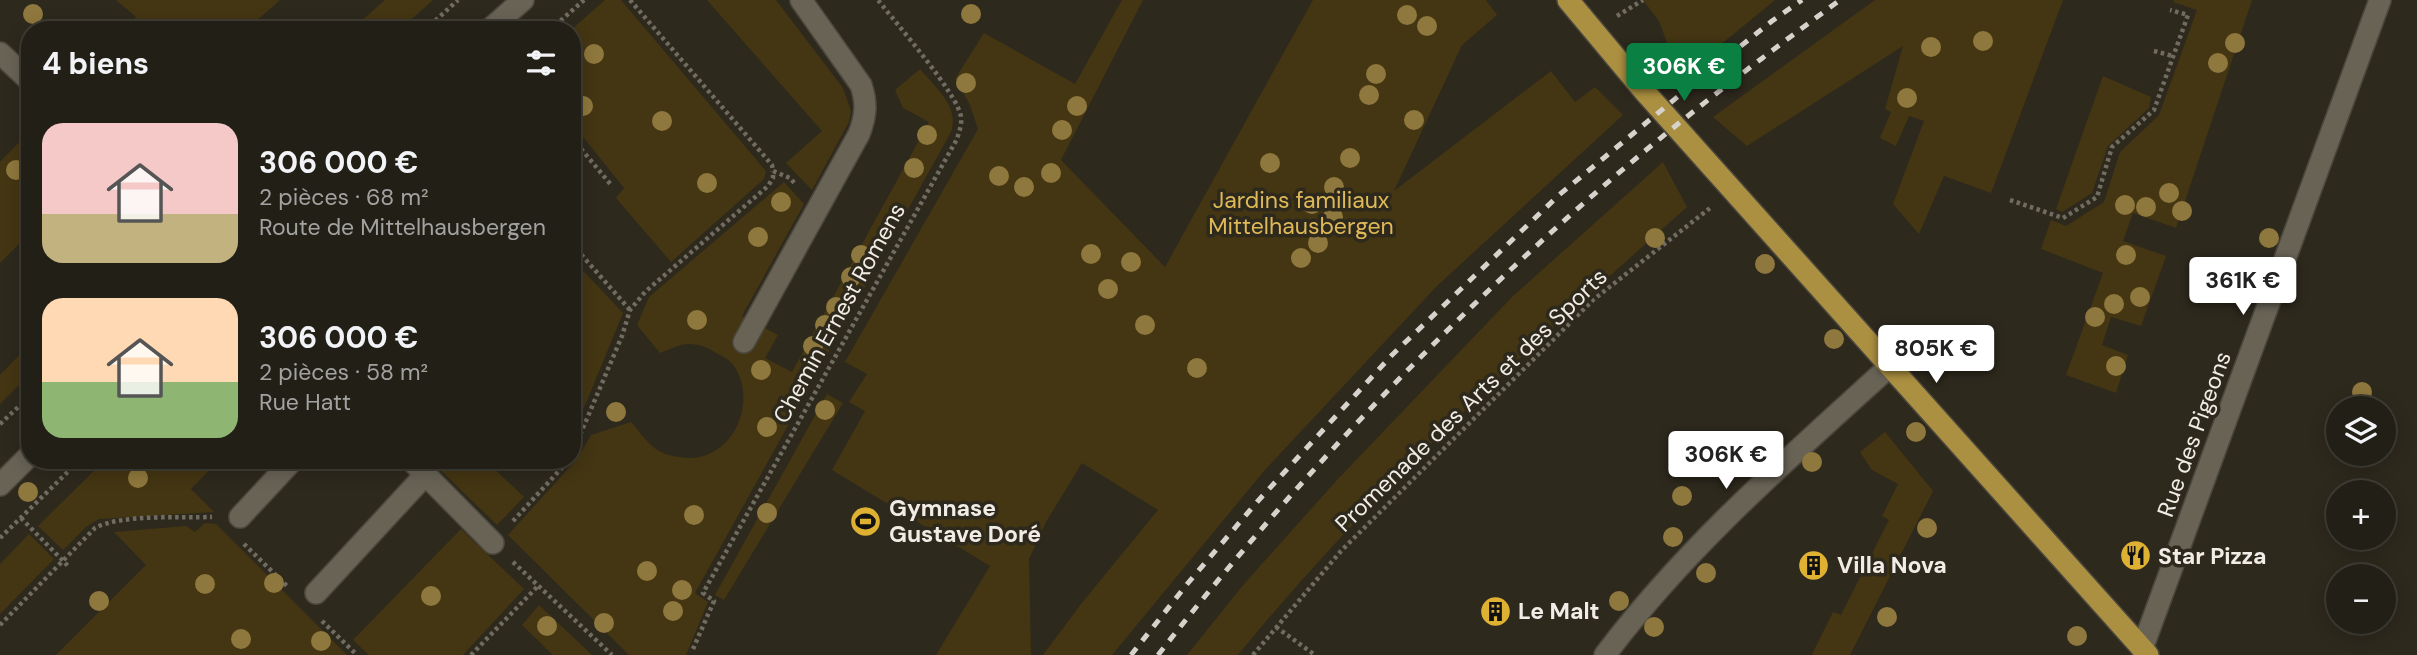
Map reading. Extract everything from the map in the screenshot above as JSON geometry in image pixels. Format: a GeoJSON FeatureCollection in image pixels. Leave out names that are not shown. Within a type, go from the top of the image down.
{"type":"FeatureCollection","features":[{"type":"Feature","properties":{"kind":"main road"},"geometry":{"type":"LineString","coordinates":[[1568,0],[1644,91],[2145,652]]}},
{"type":"Feature","properties":{"kind":"street"},"geometry":{"type":"LineString","coordinates":[[499,21],[523,0]]}},
{"type":"Feature","properties":{"kind":"street"},"geometry":{"type":"LineString","coordinates":[[744,342],[859,134],[865,117],[866,100],[862,85],[801,0]]}},
{"type":"Feature","properties":{"kind":"street","name":"Rue des Pigeons"},"geometry":{"type":"LineString","coordinates":[[2145,652],[2380,0]]}},
{"type":"Feature","properties":{"kind":"street"},"geometry":{"type":"LineString","coordinates":[[0,53],[21,73]]}},
{"type":"Feature","properties":{"kind":"street"},"geometry":{"type":"LineString","coordinates":[[1605,655],[1666,582],[1717,529],[1775,471],[1889,366]]}},
{"type":"Feature","properties":{"kind":"street"},"geometry":{"type":"LineString","coordinates":[[0,485],[21,464]]}},
{"type":"Feature","properties":{"kind":"street"},"geometry":{"type":"LineString","coordinates":[[240,517],[285,469]]}},
{"type":"Feature","properties":{"kind":"street"},"geometry":{"type":"LineString","coordinates":[[316,593],[416,469]]}},
{"type":"Feature","properties":{"kind":"street"},"geometry":{"type":"LineString","coordinates":[[420,469],[493,542]]}},
{"type":"Feature","properties":{"kind":"path"},"geometry":{"type":"LineString","coordinates":[[435,21],[458,0]]}},
{"type":"Feature","properties":{"kind":"path"},"geometry":{"type":"LineString","coordinates":[[560,21],[584,0]]}},
{"type":"Feature","properties":{"kind":"path"},"geometry":{"type":"LineString","coordinates":[[581,433],[625,329],[630,310],[645,292],[768,186],[774,171],[772,165],[630,0]]}},
{"type":"Feature","properties":{"kind":"path","name":"Chemin Ernest Romens"},"geometry":{"type":"LineString","coordinates":[[693,649],[714,601],[703,593],[961,128],[961,116],[953,97],[878,0]]}},
{"type":"Feature","properties":{"kind":"path"},"geometry":{"type":"LineString","coordinates":[[2010,200],[2063,218],[2097,197],[2112,147],[2154,110],[2188,15],[2170,10]]}},
{"type":"Feature","properties":{"kind":"path"},"geometry":{"type":"LineString","coordinates":[[2154,51],[2174,56]]}},
{"type":"Feature","properties":{"kind":"path"},"geometry":{"type":"LineString","coordinates":[[581,149],[612,186]]}},
{"type":"Feature","properties":{"kind":"path"},"geometry":{"type":"LineString","coordinates":[[774,171],[790,178],[817,211]]}},
{"type":"Feature","properties":{"kind":"path","name":"Promenade des Arts et des Sports"},"geometry":{"type":"LineString","coordinates":[[1253,655],[1341,551],[1593,300],[1732,190]]}},
{"type":"Feature","properties":{"kind":"path"},"geometry":{"type":"LineString","coordinates":[[581,254],[630,310]]}},
{"type":"Feature","properties":{"kind":"path"},"geometry":{"type":"LineString","coordinates":[[0,424],[21,404]]}},
{"type":"Feature","properties":{"kind":"path"},"geometry":{"type":"LineString","coordinates":[[0,538],[71,469]]}},
{"type":"Feature","properties":{"kind":"path"},"geometry":{"type":"LineString","coordinates":[[561,469],[493,542],[612,655]]}},
{"type":"Feature","properties":{"kind":"path"},"geometry":{"type":"LineString","coordinates":[[21,517],[69,567]]}},
{"type":"Feature","properties":{"kind":"path"},"geometry":{"type":"LineString","coordinates":[[0,625],[95,527],[103,523],[240,517]]}},
{"type":"Feature","properties":{"kind":"path"},"geometry":{"type":"LineString","coordinates":[[471,655],[538,586]]}},
{"type":"Feature","properties":{"kind":"path"},"geometry":{"type":"LineString","coordinates":[[1276,627],[1315,655]]}},
{"type":"Feature","properties":{"kind":"green space"},"geometry":{"type":"Polygon","coordinates":[[[116,0],[280,0],[256,21],[132,21],[136,17],[116,0]]]}},
{"type":"Feature","properties":{"kind":"green space"},"geometry":{"type":"Polygon","coordinates":[[[385,0],[433,0],[409,21],[361,21],[385,0]]]}},
{"type":"Feature","properties":{"kind":"green space"},"geometry":{"type":"Polygon","coordinates":[[[605,0],[621,0],[766,171],[764,179],[671,262],[616,198],[624,188],[581,134],[581,21],[605,0]]]}},
{"type":"Feature","properties":{"kind":"green space"},"geometry":{"type":"Polygon","coordinates":[[[707,0],[776,0],[843,88],[851,111],[849,122],[812,190],[786,163],[822,131],[707,0]]]}},
{"type":"Feature","properties":{"kind":"green space","name":"Jardins familiaux Mittelhausbergen"},"geometry":{"type":"Polygon","coordinates":[[[1122,0],[1143,0],[1061,160],[1165,267],[1313,0],[1486,0],[1497,15],[1462,45],[1394,191],[1551,71],[1575,102],[1595,87],[1623,115],[1437,286],[1264,471],[1112,655],[1043,655],[1158,510],[1082,463],[1046,522],[1029,559],[1031,655],[936,655],[990,566],[832,470],[865,411],[849,402],[867,374],[845,362],[978,129],[970,105],[955,79],[984,33],[1075,84],[1122,0]]]}},
{"type":"Feature","properties":{"kind":"green space"},"geometry":{"type":"Polygon","coordinates":[[[1643,0],[1775,0],[1680,78],[1659,21],[1643,0]]]}},
{"type":"Feature","properties":{"kind":"green space"},"geometry":{"type":"Polygon","coordinates":[[[1875,0],[2063,0],[1991,193],[1944,176],[1919,234],[1893,204],[1924,121],[1909,116],[1896,146],[1880,138],[1891,112],[1885,109],[1903,46],[1747,146],[1713,117],[1875,0]]]}},
{"type":"Feature","properties":{"kind":"green space"},"geometry":{"type":"Polygon","coordinates":[[[2252,0],[2176,228],[2133,213],[2123,241],[2166,256],[2141,326],[2111,317],[2102,345],[2128,355],[2116,393],[2066,375],[2103,273],[2041,249],[2051,220],[2066,226],[2104,202],[2120,152],[2159,115],[2197,10],[2173,2],[2252,0]]]}},
{"type":"Feature","properties":{"kind":"green space"},"geometry":{"type":"Polygon","coordinates":[[[920,69],[949,106],[953,123],[951,132],[695,593],[708,602],[686,655],[629,655],[508,535],[568,469],[581,469],[581,452],[591,435],[631,422],[657,450],[688,458],[704,456],[729,439],[742,411],[743,395],[741,380],[732,364],[708,348],[695,344],[681,345],[660,353],[637,325],[649,297],[784,182],[804,204],[742,316],[778,335],[765,358],[792,372],[929,122],[903,108],[895,90],[920,69]]]}},
{"type":"Feature","properties":{"kind":"green space"},"geometry":{"type":"Polygon","coordinates":[[[2103,76],[2151,97],[2149,108],[2108,146],[2092,193],[2062,212],[2056,209],[2103,76]]]}},
{"type":"Feature","properties":{"kind":"green space"},"geometry":{"type":"Polygon","coordinates":[[[21,140],[21,242],[0,263],[0,162],[21,140]]]}},
{"type":"Feature","properties":{"kind":"green space"},"geometry":{"type":"Polygon","coordinates":[[[1663,162],[1687,207],[1511,367],[1397,478],[1289,594],[1238,655],[1187,655],[1244,584],[1337,480],[1512,297],[1663,162]]]}},
{"type":"Feature","properties":{"kind":"green space"},"geometry":{"type":"Polygon","coordinates":[[[581,269],[623,313],[581,415],[581,269]]]}},
{"type":"Feature","properties":{"kind":"green space"},"geometry":{"type":"Polygon","coordinates":[[[21,353],[21,383],[0,404],[0,375],[21,353]]]}},
{"type":"Feature","properties":{"kind":"green space"},"geometry":{"type":"Polygon","coordinates":[[[827,394],[843,403],[724,600],[715,595],[827,394]]]}},
{"type":"Feature","properties":{"kind":"green space"},"geometry":{"type":"Polygon","coordinates":[[[1885,432],[1933,491],[1850,655],[1814,655],[1812,654],[1833,612],[1841,615],[1889,520],[1882,516],[1898,484],[1872,470],[1860,452],[1885,432]]]}},
{"type":"Feature","properties":{"kind":"green space"},"geometry":{"type":"Polygon","coordinates":[[[96,469],[210,469],[191,489],[214,512],[99,519],[86,527],[63,550],[38,526],[96,469]]]}},
{"type":"Feature","properties":{"kind":"green space"},"geometry":{"type":"Polygon","coordinates":[[[439,469],[494,469],[524,497],[497,525],[439,469]]]}},
{"type":"Feature","properties":{"kind":"green space"},"geometry":{"type":"Polygon","coordinates":[[[205,523],[216,524],[347,655],[56,655],[146,565],[114,532],[186,526],[195,532],[205,523]]]}},
{"type":"Feature","properties":{"kind":"green space"},"geometry":{"type":"Polygon","coordinates":[[[461,529],[524,589],[463,655],[369,655],[353,640],[461,529]]]}},
{"type":"Feature","properties":{"kind":"green space"},"geometry":{"type":"Polygon","coordinates":[[[29,534],[54,559],[0,614],[0,564],[29,534]]]}},
{"type":"Feature","properties":{"kind":"green space"},"geometry":{"type":"Polygon","coordinates":[[[539,605],[592,655],[553,655],[522,625],[539,605]]]}},
{"type":"Feature","properties":{"kind":"railway"},"geometry":{"type":"LineString","coordinates":[[1131,655],[1257,502],[1392,355],[1559,195],[1687,89],[1802,0]]}},
{"type":"Feature","properties":{"kind":"railway"},"geometry":{"type":"LineString","coordinates":[[1158,655],[1305,480],[1463,315],[1639,156],[1738,76],[1840,0]]}},
{"type":"Feature","properties":{"kind":"place","name":"Gymnase Gustave Doré"},"geometry":{"type":"Point","coordinates":[866,521]}},
{"type":"Feature","properties":{"kind":"place","name":"Star Pizza"},"geometry":{"type":"Point","coordinates":[2135,556]}},
{"type":"Feature","properties":{"kind":"place","name":"Villa Nova"},"geometry":{"type":"Point","coordinates":[1814,565]}},
{"type":"Feature","properties":{"kind":"place","name":"Le Malt"},"geometry":{"type":"Point","coordinates":[1495,611]}}]}
